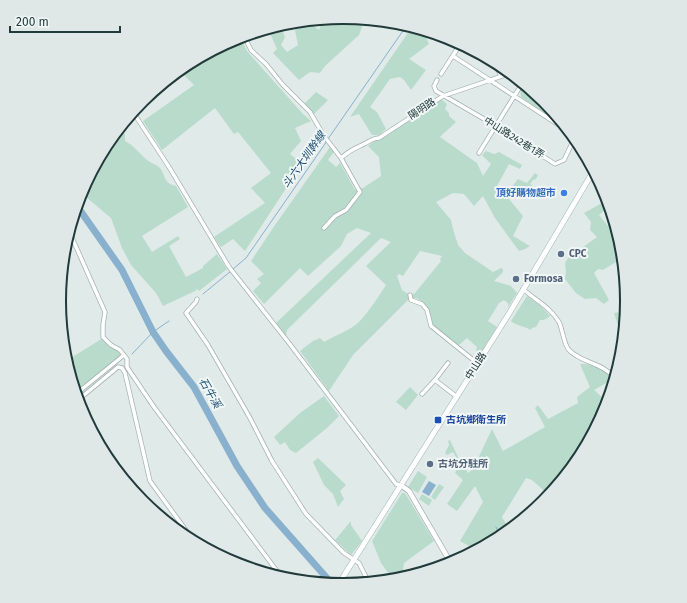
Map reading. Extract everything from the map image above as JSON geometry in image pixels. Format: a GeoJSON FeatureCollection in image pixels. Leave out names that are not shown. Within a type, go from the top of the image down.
{"type":"FeatureCollection","features":[{"type":"Feature","properties":{"kind":"main road","name":"中山路"},"geometry":{"type":"LineString","coordinates":[[342,579],[510,312],[590,176]]}},
{"type":"Feature","properties":{"kind":"street"},"geometry":{"type":"LineString","coordinates":[[247,42],[251,50],[266,64],[283,85],[310,112],[324,136],[341,158],[360,192],[346,210],[335,216],[324,228]]}},
{"type":"Feature","properties":{"kind":"street"},"geometry":{"type":"LineString","coordinates":[[441,74],[458,49]]}},
{"type":"Feature","properties":{"kind":"street"},"geometry":{"type":"LineString","coordinates":[[454,56],[555,123]]}},
{"type":"Feature","properties":{"kind":"street"},"geometry":{"type":"LineString","coordinates":[[498,71],[500,76]]}},
{"type":"Feature","properties":{"kind":"street","name":"陽明路"},"geometry":{"type":"LineString","coordinates":[[341,158],[353,148],[364,144],[373,138],[379,138],[443,96],[504,75]]}},
{"type":"Feature","properties":{"kind":"street"},"geometry":{"type":"LineString","coordinates":[[437,80],[434,89],[443,96]]}},
{"type":"Feature","properties":{"kind":"street"},"geometry":{"type":"LineString","coordinates":[[480,153],[520,87]]}},
{"type":"Feature","properties":{"kind":"street","name":"中山路242巷1弄"},"geometry":{"type":"LineString","coordinates":[[443,96],[496,126],[555,164],[564,160],[572,144]]}},
{"type":"Feature","properties":{"kind":"street"},"geometry":{"type":"LineString","coordinates":[[136,117],[169,167],[229,267],[289,342],[383,468],[396,484],[409,491],[449,558]]}},
{"type":"Feature","properties":{"kind":"street"},"geometry":{"type":"LineString","coordinates":[[73,239],[105,312],[103,337],[111,345],[120,350],[127,359],[127,366],[154,407],[277,571]]}},
{"type":"Feature","properties":{"kind":"street"},"geometry":{"type":"LineString","coordinates":[[523,289],[531,297],[550,310],[558,322],[565,344],[569,351],[582,359],[600,366],[612,374]]}},
{"type":"Feature","properties":{"kind":"street"},"geometry":{"type":"LineString","coordinates":[[410,295],[411,300],[422,304],[427,310],[431,326],[477,363]]}},
{"type":"Feature","properties":{"kind":"street"},"geometry":{"type":"LineString","coordinates":[[197,299],[186,312],[213,354],[250,418],[272,461],[306,514],[344,553],[359,563],[366,578]]}},
{"type":"Feature","properties":{"kind":"street"},"geometry":{"type":"LineString","coordinates":[[81,390],[124,355]]}},
{"type":"Feature","properties":{"kind":"street"},"geometry":{"type":"LineString","coordinates":[[422,394],[448,363]]}},
{"type":"Feature","properties":{"kind":"street"},"geometry":{"type":"LineString","coordinates":[[83,396],[118,367],[122,368],[127,366]]}},
{"type":"Feature","properties":{"kind":"street"},"geometry":{"type":"LineString","coordinates":[[122,368],[125,373],[150,481],[185,529]]}},
{"type":"Feature","properties":{"kind":"street"},"geometry":{"type":"LineString","coordinates":[[435,380],[457,397]]}},
{"type":"Feature","properties":{"kind":"green space"},"geometry":{"type":"Polygon","coordinates":[[[321,25],[363,25],[359,35],[325,66],[320,73],[310,72],[299,80],[273,53],[277,49],[270,34],[282,31],[285,37],[281,45],[287,52],[298,45],[295,30],[302,27],[313,26],[319,30],[321,25]]]}},
{"type":"Feature","properties":{"kind":"green space"},"geometry":{"type":"Polygon","coordinates":[[[409,32],[426,36],[429,44],[409,59],[426,70],[411,90],[400,77],[390,79],[370,107],[377,112],[386,129],[379,135],[372,135],[359,114],[350,117],[409,32]]]}},
{"type":"Feature","properties":{"kind":"green space"},"geometry":{"type":"Polygon","coordinates":[[[243,43],[247,51],[311,121],[295,128],[301,141],[290,154],[302,164],[245,251],[233,239],[221,247],[214,237],[265,203],[251,188],[271,173],[238,132],[234,134],[215,108],[162,150],[143,121],[194,85],[184,75],[205,61],[243,43]]]}},
{"type":"Feature","properties":{"kind":"green space"},"geometry":{"type":"Polygon","coordinates":[[[521,89],[540,105],[548,116],[521,97],[521,89]]]}},
{"type":"Feature","properties":{"kind":"green space"},"geometry":{"type":"Polygon","coordinates":[[[316,92],[328,100],[314,114],[304,104],[316,92]]]}},
{"type":"Feature","properties":{"kind":"green space"},"geometry":{"type":"Polygon","coordinates":[[[441,99],[447,104],[445,109],[449,113],[449,116],[456,122],[440,137],[477,163],[483,176],[491,164],[482,155],[486,151],[494,154],[499,152],[522,165],[520,169],[509,164],[497,186],[507,193],[518,179],[527,183],[535,173],[538,175],[530,184],[533,186],[532,188],[534,189],[534,193],[530,199],[525,195],[520,199],[516,194],[509,199],[523,216],[513,236],[530,246],[519,251],[495,218],[483,196],[474,206],[464,194],[453,193],[436,202],[451,220],[458,245],[465,253],[493,272],[501,268],[503,269],[503,272],[494,281],[511,286],[517,293],[508,307],[508,303],[504,300],[499,303],[488,321],[497,327],[480,355],[476,350],[477,347],[467,338],[458,346],[437,329],[434,326],[427,308],[422,301],[416,298],[408,300],[353,355],[329,391],[300,351],[313,341],[320,338],[324,342],[347,330],[364,317],[386,285],[366,266],[391,242],[381,238],[287,330],[286,336],[276,323],[371,233],[357,228],[347,234],[341,246],[308,276],[300,268],[264,304],[253,291],[261,283],[257,279],[264,274],[251,261],[330,147],[334,152],[328,160],[336,167],[340,163],[355,190],[363,188],[381,176],[379,157],[368,146],[441,99]],[[420,251],[403,276],[399,274],[397,276],[402,290],[410,295],[415,293],[441,261],[440,259],[442,256],[420,251]]]}},
{"type":"Feature","properties":{"kind":"green space"},"geometry":{"type":"Polygon","coordinates":[[[123,133],[125,134],[125,141],[134,147],[148,161],[157,165],[162,171],[165,179],[172,185],[176,186],[188,207],[142,236],[152,252],[178,236],[180,239],[169,246],[186,277],[203,268],[203,266],[217,254],[227,269],[199,291],[197,289],[163,306],[156,293],[131,265],[122,248],[111,218],[86,197],[103,163],[123,133]]]}},
{"type":"Feature","properties":{"kind":"green space"},"geometry":{"type":"Polygon","coordinates":[[[602,203],[605,210],[599,215],[608,226],[610,225],[618,261],[603,270],[598,269],[594,273],[609,300],[604,304],[596,298],[585,299],[576,293],[565,279],[565,263],[573,250],[575,253],[597,237],[590,230],[591,222],[584,213],[602,203]]]}},
{"type":"Feature","properties":{"kind":"green space"},"geometry":{"type":"Polygon","coordinates":[[[527,296],[541,306],[550,316],[544,320],[540,320],[536,327],[532,328],[531,330],[511,321],[527,296]]]}},
{"type":"Feature","properties":{"kind":"green space"},"geometry":{"type":"Polygon","coordinates":[[[620,312],[619,330],[614,313],[620,312]]]}},
{"type":"Feature","properties":{"kind":"green space"},"geometry":{"type":"Polygon","coordinates":[[[103,338],[123,355],[80,389],[71,358],[103,338]]]}},
{"type":"Feature","properties":{"kind":"green space"},"geometry":{"type":"Polygon","coordinates":[[[580,364],[598,368],[611,377],[609,381],[594,390],[603,399],[600,408],[584,440],[564,470],[545,492],[532,480],[526,478],[502,517],[507,526],[469,548],[469,546],[460,541],[483,502],[475,486],[457,511],[447,504],[463,480],[455,473],[460,464],[453,452],[447,455],[445,453],[449,445],[448,441],[450,440],[468,473],[473,469],[492,429],[503,451],[545,427],[535,408],[538,405],[548,419],[578,403],[577,397],[590,387],[580,364]]]}},
{"type":"Feature","properties":{"kind":"green space"},"geometry":{"type":"Polygon","coordinates":[[[410,387],[418,395],[406,410],[396,402],[410,387]]]}},
{"type":"Feature","properties":{"kind":"green space"},"geometry":{"type":"Polygon","coordinates":[[[324,396],[339,416],[327,428],[296,453],[290,450],[285,442],[280,445],[274,437],[300,413],[324,396]]]}},
{"type":"Feature","properties":{"kind":"green space"},"geometry":{"type":"Polygon","coordinates":[[[318,458],[346,485],[340,491],[344,499],[338,507],[333,494],[324,485],[313,462],[318,458]]]}},
{"type":"Feature","properties":{"kind":"green space"},"geometry":{"type":"Polygon","coordinates":[[[418,471],[427,477],[418,493],[408,487],[418,471]]]}},
{"type":"Feature","properties":{"kind":"green space"},"geometry":{"type":"Polygon","coordinates":[[[439,484],[444,487],[435,500],[431,497],[439,484]]]}},
{"type":"Feature","properties":{"kind":"green space"},"geometry":{"type":"Polygon","coordinates":[[[402,493],[405,493],[434,541],[404,563],[403,570],[405,572],[390,575],[381,563],[372,541],[402,493]]]}},
{"type":"Feature","properties":{"kind":"green space"},"geometry":{"type":"Polygon","coordinates":[[[422,494],[432,500],[429,506],[419,499],[422,494]]]}},
{"type":"Feature","properties":{"kind":"green space"},"geometry":{"type":"Polygon","coordinates":[[[351,521],[351,525],[362,541],[351,555],[335,540],[351,521]]]}},
{"type":"Feature","properties":{"kind":"water"},"geometry":{"type":"Polygon","coordinates":[[[429,481],[436,485],[429,496],[422,492],[429,481]]]}},
{"type":"Feature","properties":{"kind":"waterway","name":"斗六大圳幹線"},"geometry":{"type":"LineString","coordinates":[[328,139],[403,30]]}},
{"type":"Feature","properties":{"kind":"waterway","name":"斗六大圳幹線"},"geometry":{"type":"LineString","coordinates":[[233,269],[246,258],[327,141]]}},
{"type":"Feature","properties":{"kind":"waterway","name":"石牛溪"},"geometry":{"type":"LineString","coordinates":[[81,212],[122,270],[153,332],[194,387],[237,466],[265,508],[327,578]]}},
{"type":"Feature","properties":{"kind":"waterway","name":"斗六大圳幹線"},"geometry":{"type":"LineString","coordinates":[[203,294],[231,271]]}},
{"type":"Feature","properties":{"kind":"waterway","name":"斗六大圳幹線"},"geometry":{"type":"LineString","coordinates":[[132,354],[153,332],[169,321]]}},
{"type":"Feature","properties":{"kind":"waterway","name":"斗六大圳幹線"},"geometry":{"type":"LineString","coordinates":[[82,394],[100,380]]}},
{"type":"Feature","properties":{"kind":"waterway"},"geometry":{"type":"LineString","coordinates":[[496,527],[498,532]]}},
{"type":"Feature","properties":{"kind":"place","name":"頂好購物超市"},"geometry":{"type":"Point","coordinates":[564,193]}},
{"type":"Feature","properties":{"kind":"place","name":"CPC"},"geometry":{"type":"Point","coordinates":[561,254]}},
{"type":"Feature","properties":{"kind":"place","name":"Formosa"},"geometry":{"type":"Point","coordinates":[516,279]}},
{"type":"Feature","properties":{"kind":"place","name":"古坑鄉衛生所"},"geometry":{"type":"Point","coordinates":[438,420]}},
{"type":"Feature","properties":{"kind":"place","name":"古坑分駐所"},"geometry":{"type":"Point","coordinates":[430,464]}}]}
